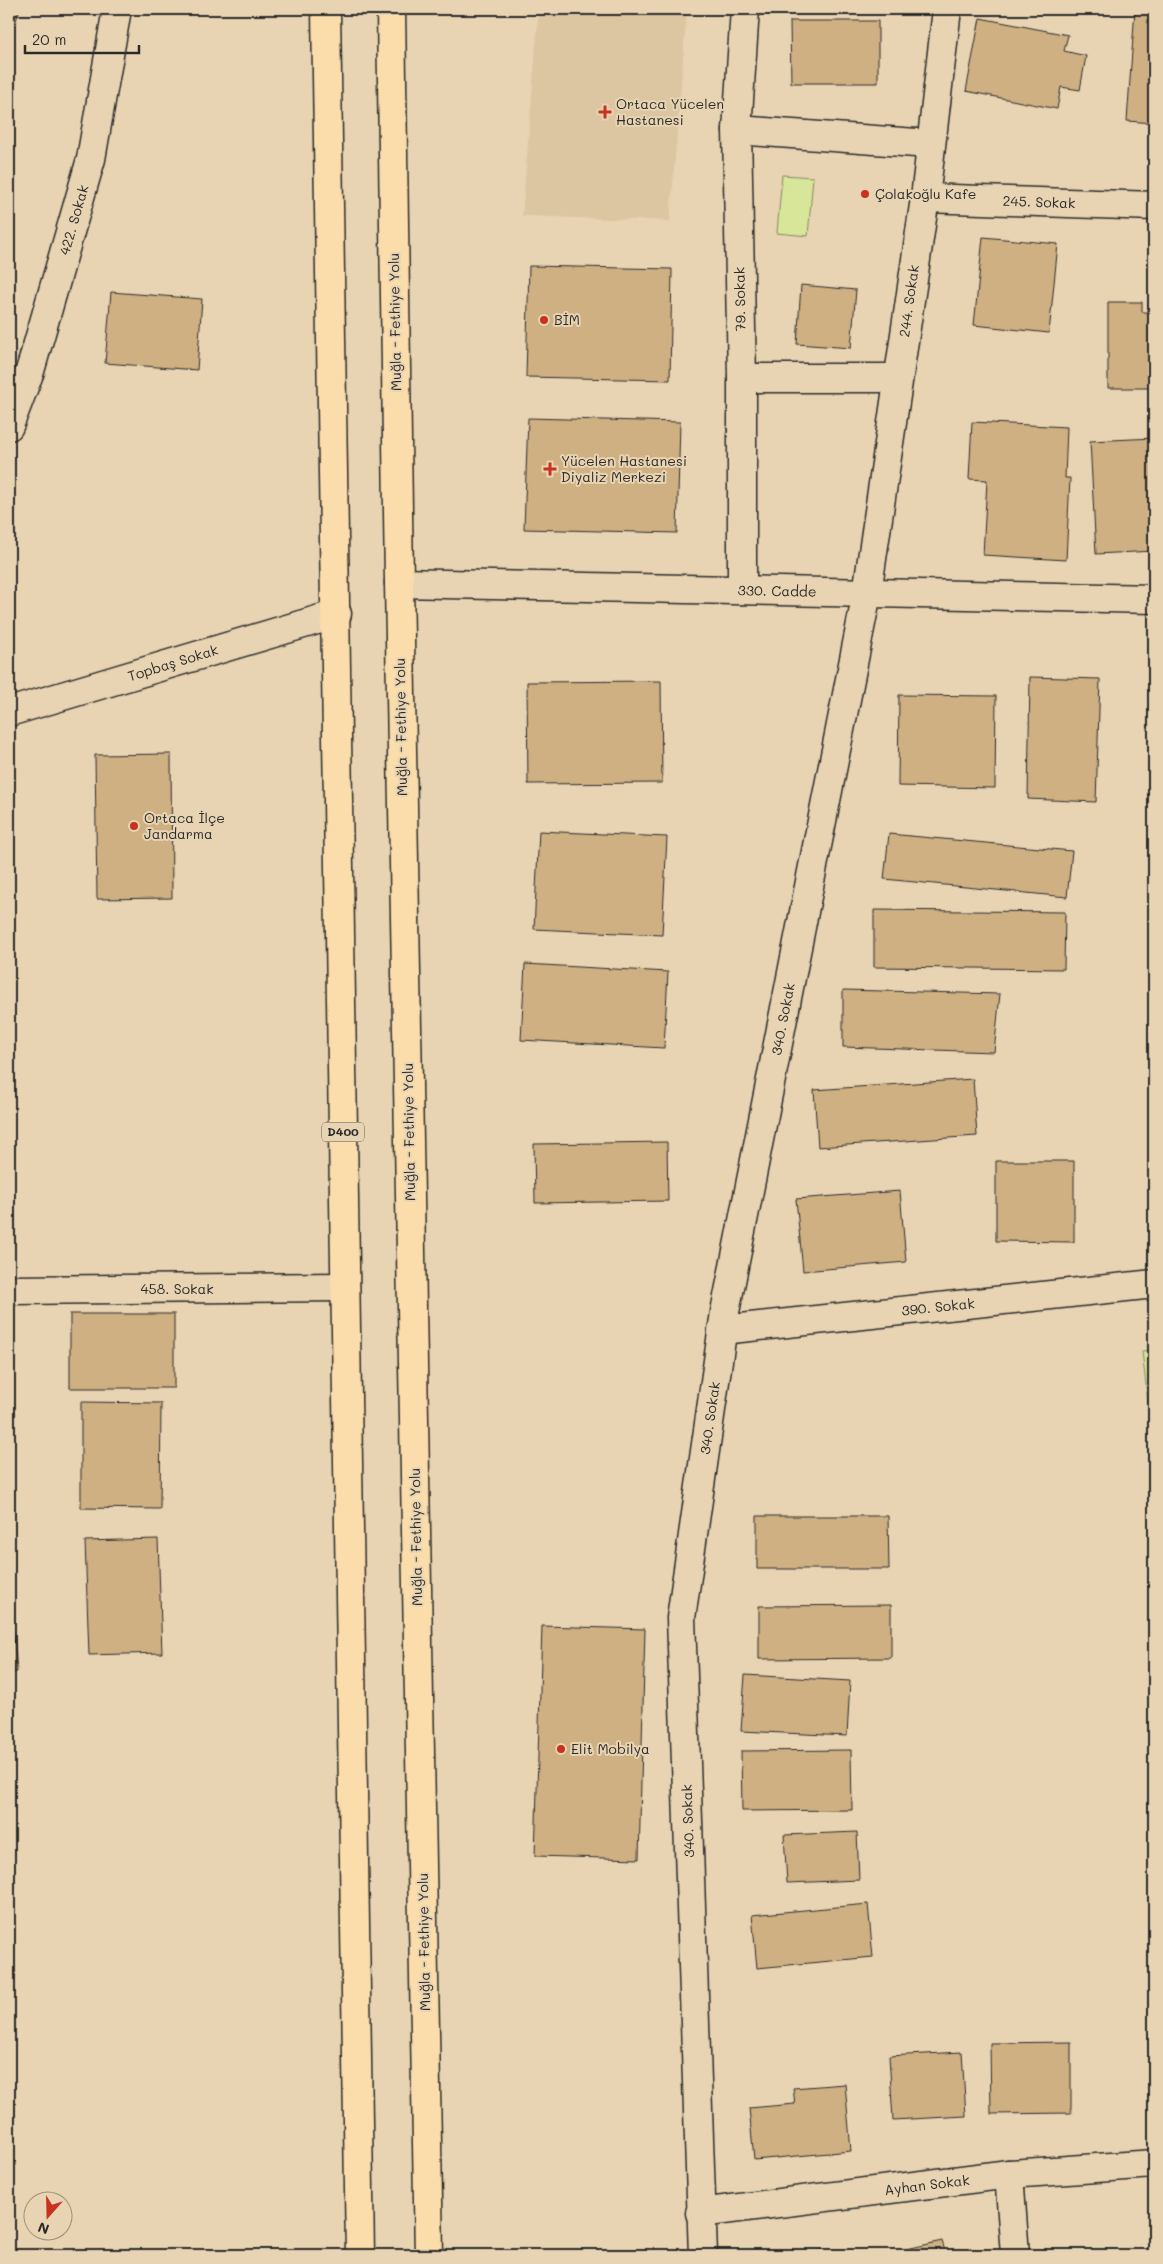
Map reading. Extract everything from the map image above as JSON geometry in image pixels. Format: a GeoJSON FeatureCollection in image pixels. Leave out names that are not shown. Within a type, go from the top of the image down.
{"type":"FeatureCollection","features":[{"type":"Feature","properties":{"kind":"highway","name":"D400"},"geometry":{"type":"LineString","coordinates":[[326,9],[337,614],[360,2255]]}},
{"type":"Feature","properties":{"kind":"highway","name":"Muğla - Fethiye Yolu"},"geometry":{"type":"LineString","coordinates":[[391,9],[399,583],[429,2255]]}},
{"type":"Feature","properties":{"kind":"street","name":"422. Sokak"},"geometry":{"type":"LineString","coordinates":[[9,426],[30,371],[91,159],[117,9]]}},
{"type":"Feature","properties":{"kind":"street","name":"79. Sokak"},"geometry":{"type":"LineString","coordinates":[[742,590],[742,378],[737,130],[745,9]]}},
{"type":"Feature","properties":{"kind":"street","name":"244. Sokak"},"geometry":{"type":"LineString","coordinates":[[867,593],[924,198],[947,9]]}},
{"type":"Feature","properties":{"kind":"street"},"geometry":{"type":"LineString","coordinates":[[737,130],[930,144]]}},
{"type":"Feature","properties":{"kind":"street","name":"245. Sokak"},"geometry":{"type":"LineString","coordinates":[[924,198],[1154,206]]}},
{"type":"Feature","properties":{"kind":"street"},"geometry":{"type":"LineString","coordinates":[[742,378],[898,378]]}},
{"type":"Feature","properties":{"kind":"street","name":"330. Cadde"},"geometry":{"type":"LineString","coordinates":[[399,583],[1154,599]]}},
{"type":"Feature","properties":{"kind":"street","name":"340. Sokak"},"geometry":{"type":"LineString","coordinates":[[703,2255],[700,2214],[681,1618],[722,1330],[867,593]]}},
{"type":"Feature","properties":{"kind":"street","name":"Topbaş Sokak"},"geometry":{"type":"LineString","coordinates":[[9,712],[337,614]]}},
{"type":"Feature","properties":{"kind":"street","name":"390. Sokak"},"geometry":{"type":"LineString","coordinates":[[722,1330],[1154,1284]]}},
{"type":"Feature","properties":{"kind":"street","name":"458. Sokak"},"geometry":{"type":"LineString","coordinates":[[9,1290],[346,1287]]}},
{"type":"Feature","properties":{"kind":"street","name":"Ayhan Sokak"},"geometry":{"type":"LineString","coordinates":[[700,2214],[1009,2174],[1154,2164]]}},
{"type":"Feature","properties":{"kind":"street"},"geometry":{"type":"LineString","coordinates":[[1009,2174],[1015,2255]]}},
{"type":"Feature","properties":{"kind":"shaded area","name":"Ortaca Yücelen Hastanesi"},"geometry":{"type":"Polygon","coordinates":[[[539,9],[687,9],[670,221],[522,216],[539,9]]]}},
{"type":"Feature","properties":{"kind":"green space"},"geometry":{"type":"Polygon","coordinates":[[[782,175],[813,177],[808,236],[777,233],[782,175]]]}},
{"type":"Feature","properties":{"kind":"green space"},"geometry":{"type":"Polygon","coordinates":[[[1154,1350],[1154,1454],[1142,1351],[1154,1350]]]}},
{"type":"Feature","properties":{"kind":"building"},"geometry":{"type":"Polygon","coordinates":[[[9,9],[20,9],[9,41],[9,9]]]}},
{"type":"Feature","properties":{"kind":"building"},"geometry":{"type":"Polygon","coordinates":[[[1135,9],[1154,9],[1154,123],[1127,121],[1135,9]]]}},
{"type":"Feature","properties":{"kind":"building"},"geometry":{"type":"Polygon","coordinates":[[[980,18],[1068,35],[1064,51],[1086,56],[1080,90],[1061,87],[1057,109],[966,91],[980,18]]]}},
{"type":"Feature","properties":{"kind":"building"},"geometry":{"type":"Polygon","coordinates":[[[790,21],[878,21],[878,83],[791,83],[790,21]]]}},
{"type":"Feature","properties":{"kind":"building"},"geometry":{"type":"Polygon","coordinates":[[[983,237],[1058,244],[1049,333],[974,325],[983,237]]]}},
{"type":"Feature","properties":{"kind":"building"},"geometry":{"type":"Polygon","coordinates":[[[529,266],[672,269],[670,380],[526,377],[529,266]]]}},
{"type":"Feature","properties":{"kind":"building"},"geometry":{"type":"Polygon","coordinates":[[[801,285],[856,290],[851,348],[797,344],[801,285]]]}},
{"type":"Feature","properties":{"kind":"building"},"geometry":{"type":"Polygon","coordinates":[[[111,292],[202,299],[197,370],[105,363],[111,292]]]}},
{"type":"Feature","properties":{"kind":"building"},"geometry":{"type":"Polygon","coordinates":[[[1108,302],[1142,302],[1142,312],[1154,312],[1154,388],[1108,388],[1108,302]]]}},
{"type":"Feature","properties":{"kind":"building"},"geometry":{"type":"Polygon","coordinates":[[[528,418],[680,422],[677,533],[524,529],[528,418]]]}},
{"type":"Feature","properties":{"kind":"building"},"geometry":{"type":"Polygon","coordinates":[[[972,422],[1067,427],[1065,478],[1070,478],[1066,560],[983,555],[987,480],[969,479],[972,422]]]}},
{"type":"Feature","properties":{"kind":"building"},"geometry":{"type":"Polygon","coordinates":[[[1154,438],[1154,551],[1096,554],[1090,441],[1154,438]]]}},
{"type":"Feature","properties":{"kind":"building"},"geometry":{"type":"Polygon","coordinates":[[[1030,677],[1100,679],[1096,802],[1028,799],[1030,677]]]}},
{"type":"Feature","properties":{"kind":"building"},"geometry":{"type":"Polygon","coordinates":[[[661,681],[662,783],[528,784],[527,682],[661,681]]]}},
{"type":"Feature","properties":{"kind":"building"},"geometry":{"type":"Polygon","coordinates":[[[899,695],[996,696],[995,788],[898,786],[899,695]]]}},
{"type":"Feature","properties":{"kind":"building","name":"Ortaca İlçe Jandarma"},"geometry":{"type":"Polygon","coordinates":[[[171,754],[172,898],[97,899],[95,755],[171,754]]]}},
{"type":"Feature","properties":{"kind":"building"},"geometry":{"type":"Polygon","coordinates":[[[539,831],[667,837],[662,935],[534,929],[539,831]]]}},
{"type":"Feature","properties":{"kind":"building"},"geometry":{"type":"Polygon","coordinates":[[[889,834],[1072,851],[1067,897],[884,879],[889,834]]]}},
{"type":"Feature","properties":{"kind":"building"},"geometry":{"type":"Polygon","coordinates":[[[874,910],[1065,912],[1064,969],[874,967],[874,910]]]}},
{"type":"Feature","properties":{"kind":"building"},"geometry":{"type":"Polygon","coordinates":[[[525,964],[668,972],[664,1048],[521,1040],[525,964]]]}},
{"type":"Feature","properties":{"kind":"building"},"geometry":{"type":"Polygon","coordinates":[[[843,990],[1000,994],[994,1052],[843,1047],[843,990]]]}},
{"type":"Feature","properties":{"kind":"building"},"geometry":{"type":"Polygon","coordinates":[[[973,1079],[977,1136],[818,1147],[814,1090],[973,1079]]]}},
{"type":"Feature","properties":{"kind":"building"},"geometry":{"type":"Polygon","coordinates":[[[667,1142],[668,1201],[535,1203],[534,1144],[667,1142]]]}},
{"type":"Feature","properties":{"kind":"building"},"geometry":{"type":"Polygon","coordinates":[[[996,1161],[1074,1161],[1074,1242],[996,1241],[996,1161]]]}},
{"type":"Feature","properties":{"kind":"building"},"geometry":{"type":"Polygon","coordinates":[[[900,1191],[906,1262],[803,1271],[796,1199],[900,1191]]]}},
{"type":"Feature","properties":{"kind":"building"},"geometry":{"type":"Polygon","coordinates":[[[70,1314],[174,1314],[174,1388],[70,1388],[70,1314]]]}},
{"type":"Feature","properties":{"kind":"building"},"geometry":{"type":"Polygon","coordinates":[[[81,1402],[161,1403],[160,1509],[81,1508],[81,1402]]]}},
{"type":"Feature","properties":{"kind":"building"},"geometry":{"type":"Polygon","coordinates":[[[757,1516],[888,1516],[889,1569],[757,1569],[757,1516]]]}},
{"type":"Feature","properties":{"kind":"building"},"geometry":{"type":"Polygon","coordinates":[[[158,1539],[162,1653],[89,1655],[85,1541],[158,1539]]]}},
{"type":"Feature","properties":{"kind":"building"},"geometry":{"type":"Polygon","coordinates":[[[9,1573],[17,1672],[9,1673],[9,1573]]]}},
{"type":"Feature","properties":{"kind":"building"},"geometry":{"type":"Polygon","coordinates":[[[891,1605],[891,1658],[759,1659],[759,1606],[891,1605]]]}},
{"type":"Feature","properties":{"kind":"building"},"geometry":{"type":"Polygon","coordinates":[[[542,1626],[645,1629],[639,1859],[535,1856],[542,1626]]]}},
{"type":"Feature","properties":{"kind":"building"},"geometry":{"type":"Polygon","coordinates":[[[745,1675],[850,1681],[847,1736],[741,1731],[745,1675]]]}},
{"type":"Feature","properties":{"kind":"building"},"geometry":{"type":"Polygon","coordinates":[[[851,1750],[852,1810],[742,1811],[741,1751],[851,1750]]]}},
{"type":"Feature","properties":{"kind":"building"},"geometry":{"type":"Polygon","coordinates":[[[857,1832],[859,1880],[787,1883],[784,1835],[857,1832]]]}},
{"type":"Feature","properties":{"kind":"building"},"geometry":{"type":"Polygon","coordinates":[[[868,1904],[873,1957],[757,1968],[752,1915],[868,1904]]]}},
{"type":"Feature","properties":{"kind":"building"},"geometry":{"type":"Polygon","coordinates":[[[1071,2042],[1071,2113],[991,2114],[990,2043],[1071,2042]]]}},
{"type":"Feature","properties":{"kind":"building"},"geometry":{"type":"Polygon","coordinates":[[[962,2052],[966,2116],[893,2120],[889,2056],[962,2052]]]}},
{"type":"Feature","properties":{"kind":"building"},"geometry":{"type":"Polygon","coordinates":[[[845,2084],[851,2151],[754,2160],[749,2108],[795,2104],[793,2088],[845,2084]]]}},
{"type":"Feature","properties":{"kind":"building"},"geometry":{"type":"Polygon","coordinates":[[[942,2241],[946,2255],[880,2255],[942,2241]]]}},
{"type":"Feature","properties":{"kind":"building"},"geometry":{"type":"Polygon","coordinates":[[[823,2250],[824,2255],[771,2255],[823,2250]]]}},
{"type":"Feature","properties":{"kind":"place","name":"Ortaca Yücelen Hastanesi"},"geometry":{"type":"Point","coordinates":[605,112]}},
{"type":"Feature","properties":{"kind":"place","name":"Çolakoğlu Kafe"},"geometry":{"type":"Point","coordinates":[865,194]}},
{"type":"Feature","properties":{"kind":"place","name":"BİM"},"geometry":{"type":"Point","coordinates":[544,320]}},
{"type":"Feature","properties":{"kind":"place","name":"Yücelen Hastanesi Diyaliz Merkezi"},"geometry":{"type":"Point","coordinates":[550,469]}},
{"type":"Feature","properties":{"kind":"place","name":"Ortaca İlçe Jandarma"},"geometry":{"type":"Point","coordinates":[134,826]}},
{"type":"Feature","properties":{"kind":"place","name":"Elit Mobilya"},"geometry":{"type":"Point","coordinates":[561,1749]}}]}
